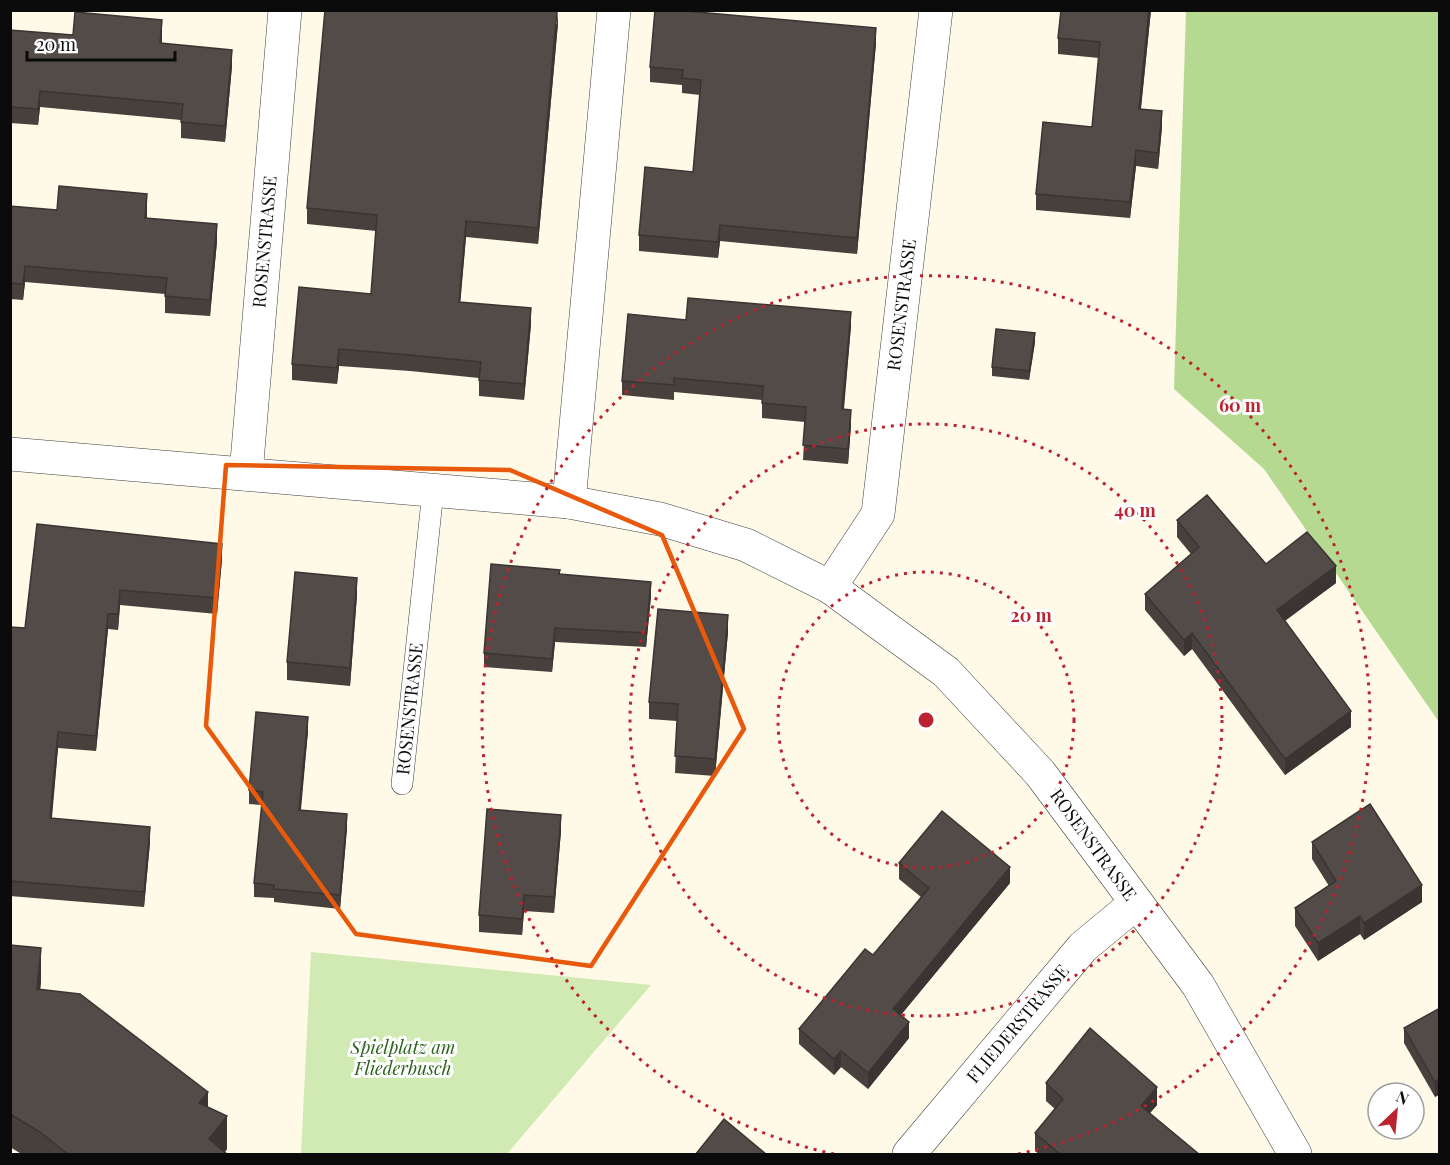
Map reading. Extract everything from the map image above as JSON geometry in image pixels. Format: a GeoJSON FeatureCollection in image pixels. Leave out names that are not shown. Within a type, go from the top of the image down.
{"type":"FeatureCollection","features":[{"type":"Feature","properties":{"kind":"street","name":"ROSENSTRASSE"},"geometry":{"type":"LineString","coordinates":[[246,474],[285,10]]}},
{"type":"Feature","properties":{"kind":"street"},"geometry":{"type":"LineString","coordinates":[[569,502],[614,10]]}},
{"type":"Feature","properties":{"kind":"street","name":"ROSENSTRASSE"},"geometry":{"type":"LineString","coordinates":[[830,587],[878,514],[936,10]]}},
{"type":"Feature","properties":{"kind":"street","name":"ROSENSTRASSE"},"geometry":{"type":"LineString","coordinates":[[10,454],[569,502],[660,519],[746,545],[830,587],[946,672],[1040,773],[1198,986],[1295,1155]]}},
{"type":"Feature","properties":{"kind":"street","name":"FLIEDERSTRASSE"},"geometry":{"type":"LineString","coordinates":[[909,1155],[1083,947],[1136,903]]}},
{"type":"Feature","properties":{"kind":"lane","name":"ROSENSTRASSE"},"geometry":{"type":"LineString","coordinates":[[402,784],[433,491]]}},
{"type":"Feature","properties":{"kind":"highlighted area"},"geometry":{"type":"Polygon","coordinates":[[[226,465],[510,470],[662,535],[744,729],[591,966],[356,934],[206,726],[226,465]]]}},
{"type":"Feature","properties":{"kind":"green space"},"geometry":{"type":"Polygon","coordinates":[[[1186,11],[1439,11],[1439,722],[1264,469],[1174,389],[1186,11]]]}},
{"type":"Feature","properties":{"kind":"green space","name":"Spielplatz am Fliederbusch"},"geometry":{"type":"Polygon","coordinates":[[[311,952],[651,985],[507,1154],[301,1154],[311,952]]]}},
{"type":"Feature","properties":{"kind":"building"},"geometry":{"type":"Polygon","coordinates":[[[325,10],[557,10],[538,228],[466,221],[459,302],[531,308],[524,384],[479,380],[481,362],[410,355],[339,349],[337,368],[292,364],[299,287],[371,294],[377,215],[307,208],[325,10]]]}},
{"type":"Feature","properties":{"kind":"building"},"geometry":{"type":"Polygon","coordinates":[[[655,10],[876,28],[857,238],[720,225],[718,242],[639,235],[645,167],[693,172],[701,80],[682,78],[683,70],[650,67],[655,10]]]}},
{"type":"Feature","properties":{"kind":"building"},"geometry":{"type":"Polygon","coordinates":[[[1061,10],[1149,10],[1139,109],[1162,111],[1158,153],[1136,150],[1130,202],[1036,194],[1043,122],[1092,127],[1100,42],[1058,38],[1061,10]]]}},
{"type":"Feature","properties":{"kind":"building"},"geometry":{"type":"Polygon","coordinates":[[[75,12],[162,20],[160,43],[232,50],[225,126],[181,122],[183,104],[40,91],[38,109],[10,107],[10,30],[73,35],[75,12]]]}},
{"type":"Feature","properties":{"kind":"building"},"geometry":{"type":"Polygon","coordinates":[[[59,186],[147,194],[145,218],[217,224],[210,300],[165,296],[167,278],[25,266],[23,284],[10,283],[10,206],[57,210],[59,186]]]}},
{"type":"Feature","properties":{"kind":"building"},"geometry":{"type":"Polygon","coordinates":[[[688,298],[851,312],[842,409],[851,410],[848,449],[803,445],[806,407],[762,403],[763,386],[674,378],[674,385],[622,381],[628,314],[686,320],[688,298]]]}},
{"type":"Feature","properties":{"kind":"building"},"geometry":{"type":"Polygon","coordinates":[[[996,329],[1035,333],[1029,371],[992,367],[996,329]]]}},
{"type":"Feature","properties":{"kind":"building"},"geometry":{"type":"Polygon","coordinates":[[[1207,495],[1266,564],[1307,532],[1336,566],[1277,610],[1351,711],[1285,759],[1192,633],[1184,640],[1145,594],[1199,547],[1177,520],[1207,495]]]}},
{"type":"Feature","properties":{"kind":"building"},"geometry":{"type":"Polygon","coordinates":[[[37,524],[222,544],[217,598],[120,590],[118,614],[108,614],[96,736],[58,732],[50,818],[150,827],[144,892],[10,881],[10,627],[25,628],[37,524]]]}},
{"type":"Feature","properties":{"kind":"building"},"geometry":{"type":"Polygon","coordinates":[[[491,564],[560,570],[559,574],[651,582],[646,633],[555,628],[552,659],[484,653],[491,564]]]}},
{"type":"Feature","properties":{"kind":"building"},"geometry":{"type":"Polygon","coordinates":[[[295,572],[357,578],[350,668],[287,662],[295,572]]]}},
{"type":"Feature","properties":{"kind":"building"},"geometry":{"type":"Polygon","coordinates":[[[658,609],[728,615],[715,759],[675,756],[678,704],[649,702],[658,609]]]}},
{"type":"Feature","properties":{"kind":"building"},"geometry":{"type":"Polygon","coordinates":[[[256,712],[308,717],[299,810],[347,814],[340,895],[274,889],[274,885],[254,883],[263,792],[249,790],[256,712]]]}},
{"type":"Feature","properties":{"kind":"building"},"geometry":{"type":"Polygon","coordinates":[[[1370,804],[1422,885],[1364,923],[1360,916],[1318,943],[1295,908],[1336,881],[1312,842],[1370,804]]]}},
{"type":"Feature","properties":{"kind":"building"},"geometry":{"type":"Polygon","coordinates":[[[487,809],[561,815],[554,897],[524,895],[522,919],[479,915],[487,809]]]}},
{"type":"Feature","properties":{"kind":"building"},"geometry":{"type":"Polygon","coordinates":[[[942,811],[1010,867],[893,1009],[909,1022],[868,1073],[841,1051],[834,1059],[799,1029],[865,949],[873,955],[929,888],[899,863],[942,811]]]}},
{"type":"Feature","properties":{"kind":"building"},"geometry":{"type":"Polygon","coordinates":[[[10,945],[41,948],[37,989],[80,994],[208,1092],[199,1103],[227,1116],[209,1139],[228,1155],[69,1155],[40,1132],[10,1114],[10,945]]]}},
{"type":"Feature","properties":{"kind":"building"},"geometry":{"type":"Polygon","coordinates":[[[1440,1008],[1440,1079],[1435,1082],[1404,1028],[1440,1008]]]}},
{"type":"Feature","properties":{"kind":"building"},"geometry":{"type":"Polygon","coordinates":[[[1090,1028],[1157,1087],[1141,1106],[1200,1155],[1061,1155],[1035,1133],[1063,1099],[1046,1083],[1090,1028]]]}},
{"type":"Feature","properties":{"kind":"building"},"geometry":{"type":"Polygon","coordinates":[[[724,1119],[767,1155],[695,1155],[724,1119]]]}}]}
